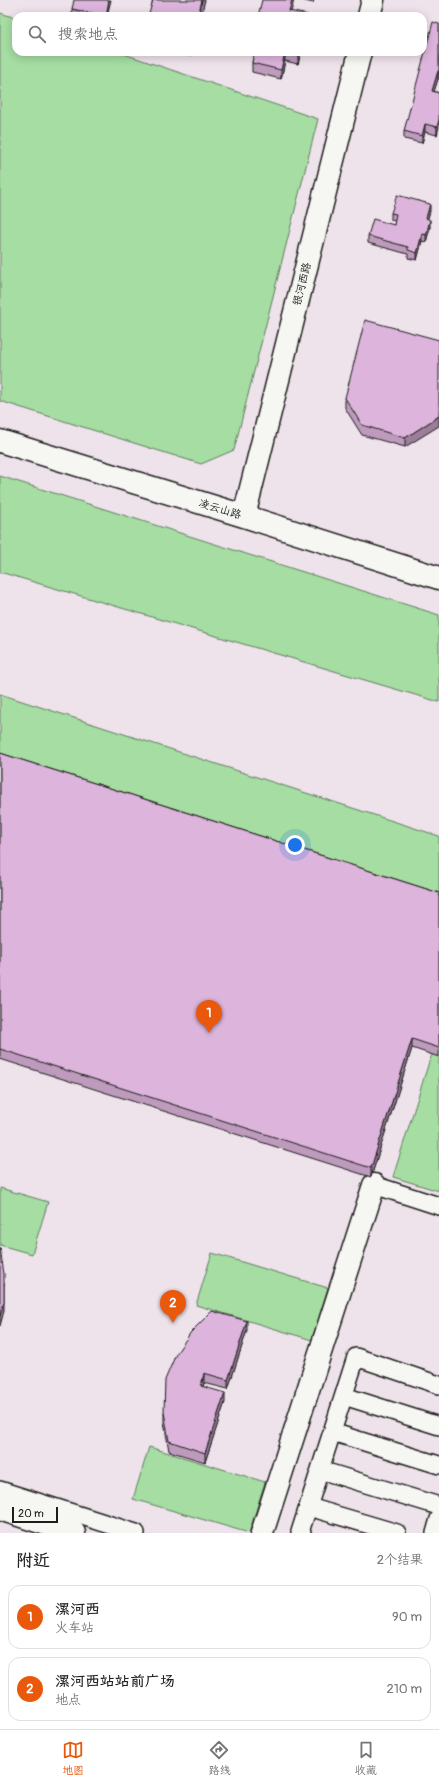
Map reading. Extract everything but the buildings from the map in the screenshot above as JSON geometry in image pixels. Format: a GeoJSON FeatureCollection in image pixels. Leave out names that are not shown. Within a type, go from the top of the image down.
{"type":"FeatureCollection","features":[{"type":"Feature","properties":{"kind":"street"},"geometry":{"type":"LineString","coordinates":[[370,12],[373,0]]}},
{"type":"Feature","properties":{"kind":"street","name":"银河西路"},"geometry":{"type":"LineString","coordinates":[[244,516],[359,56]]}},
{"type":"Feature","properties":{"kind":"street","name":"凌云山路"},"geometry":{"type":"LineString","coordinates":[[0,441],[439,578]]}},
{"type":"Feature","properties":{"kind":"street"},"geometry":{"type":"LineString","coordinates":[[262,1533],[374,1185],[439,1206]]}},
{"type":"Feature","properties":{"kind":"street"},"geometry":{"type":"LineString","coordinates":[[302,1533],[300,1532],[356,1357],[439,1385]]}},
{"type":"Feature","properties":{"kind":"street"},"geometry":{"type":"LineString","coordinates":[[344,1396],[439,1426]]}},
{"type":"Feature","properties":{"kind":"street"},"geometry":{"type":"LineString","coordinates":[[332,1432],[439,1465]]}},
{"type":"Feature","properties":{"kind":"street"},"geometry":{"type":"LineString","coordinates":[[320,1470],[439,1506]]}},
{"type":"Feature","properties":{"kind":"street"},"geometry":{"type":"LineString","coordinates":[[0,1490],[136,1533]]}},
{"type":"Feature","properties":{"kind":"street"},"geometry":{"type":"LineString","coordinates":[[308,1507],[397,1533]]}},
{"type":"Feature","properties":{"kind":"street"},"geometry":{"type":"LineString","coordinates":[[0,1509],[74,1533]]}},
{"type":"Feature","properties":{"kind":"street"},"geometry":{"type":"LineString","coordinates":[[435,1533],[439,1519]]}},
{"type":"Feature","properties":{"kind":"green space"},"geometry":{"type":"Polygon","coordinates":[[[0,13],[12,17],[12,56],[130,56],[318,119],[234,450],[201,464],[0,401],[0,13]]]}},
{"type":"Feature","properties":{"kind":"green space"},"geometry":{"type":"Polygon","coordinates":[[[0,476],[439,615],[439,702],[0,572],[0,476]]]}},
{"type":"Feature","properties":{"kind":"green space"},"geometry":{"type":"Polygon","coordinates":[[[0,694],[439,836],[439,898],[0,758],[0,694]]]}},
{"type":"Feature","properties":{"kind":"green space"},"geometry":{"type":"Polygon","coordinates":[[[435,1048],[439,1049],[439,1191],[393,1177],[429,1062],[435,1048]]]}},
{"type":"Feature","properties":{"kind":"green space"},"geometry":{"type":"Polygon","coordinates":[[[0,1188],[48,1202],[32,1254],[0,1245],[0,1188]]]}},
{"type":"Feature","properties":{"kind":"green space"},"geometry":{"type":"Polygon","coordinates":[[[212,1253],[328,1288],[312,1340],[196,1305],[212,1253]]]}},
{"type":"Feature","properties":{"kind":"green space"},"geometry":{"type":"Polygon","coordinates":[[[149,1447],[265,1482],[249,1533],[133,1499],[149,1447]]]}},
{"type":"Feature","properties":{"kind":"place","name":"漯河西"},"geometry":{"type":"Point","coordinates":[209,1033]}},
{"type":"Feature","properties":{"kind":"place","name":"漯河西站站前广场"},"geometry":{"type":"Point","coordinates":[173,1323]}}]}
